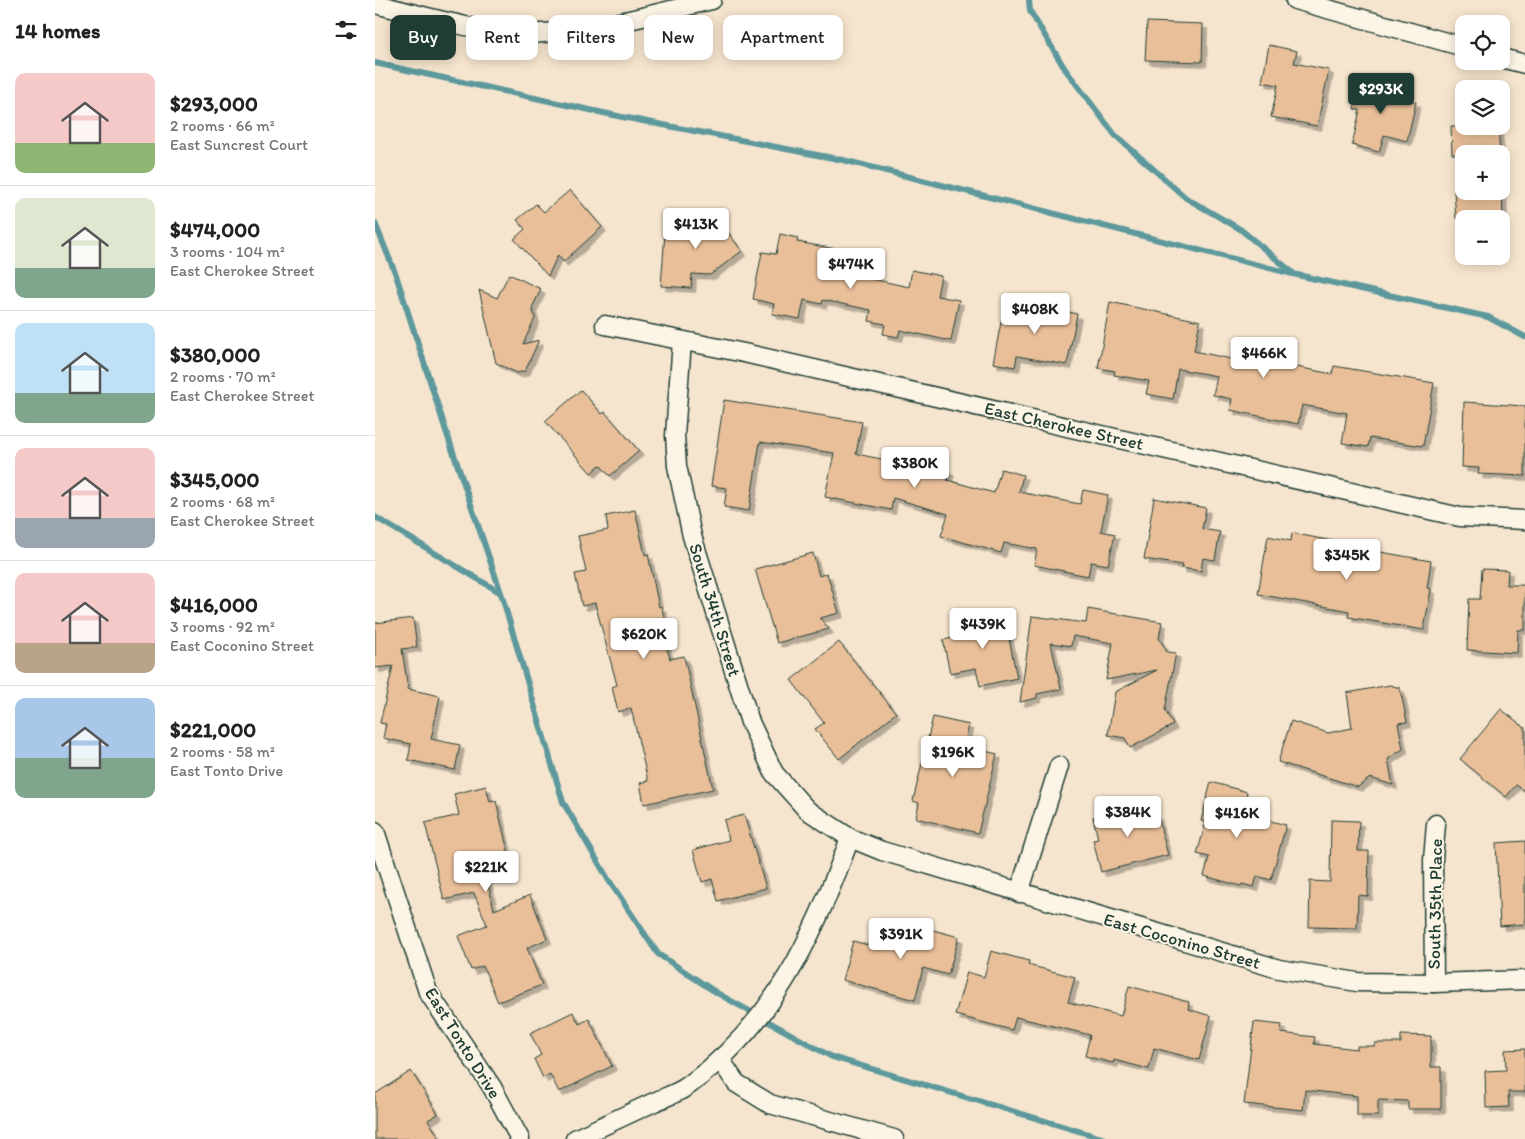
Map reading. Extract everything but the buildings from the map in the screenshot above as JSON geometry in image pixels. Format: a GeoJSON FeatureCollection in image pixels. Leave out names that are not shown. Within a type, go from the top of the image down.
{"type":"FeatureCollection","features":[{"type":"Feature","properties":{"kind":"street"},"geometry":{"type":"LineString","coordinates":[[375,4],[505,32],[543,34],[617,23],[711,0]]}},
{"type":"Feature","properties":{"kind":"street"},"geometry":{"type":"LineString","coordinates":[[1295,0],[1455,44]]}},
{"type":"Feature","properties":{"kind":"street"},"geometry":{"type":"LineString","coordinates":[[1510,60],[1525,64]]}},
{"type":"Feature","properties":{"kind":"street","name":"East Cherokee Street"},"geometry":{"type":"LineString","coordinates":[[605,325],[682,340],[1461,517],[1525,520]]}},
{"type":"Feature","properties":{"kind":"street","name":"South 34th Street"},"geometry":{"type":"LineString","coordinates":[[682,340],[675,435],[677,466],[692,536],[750,722],[773,773],[807,810],[850,838]]}},
{"type":"Feature","properties":{"kind":"street"},"geometry":{"type":"LineString","coordinates":[[1019,893],[1059,766]]}},
{"type":"Feature","properties":{"kind":"street","name":"South 35th Place"},"geometry":{"type":"LineString","coordinates":[[1434,983],[1433,860],[1436,824]]}},
{"type":"Feature","properties":{"kind":"street","name":"East Tonto Drive"},"geometry":{"type":"LineString","coordinates":[[375,831],[428,992],[493,1087],[520,1139]]}},
{"type":"Feature","properties":{"kind":"street"},"geometry":{"type":"LineString","coordinates":[[575,1139],[687,1087],[743,1039],[779,992],[807,943],[830,892],[850,838]]}},
{"type":"Feature","properties":{"kind":"street","name":"East Coconino Street"},"geometry":{"type":"LineString","coordinates":[[850,838],[882,851],[1019,893],[1279,969],[1357,982],[1434,983],[1525,980]]}},
{"type":"Feature","properties":{"kind":"street"},"geometry":{"type":"LineString","coordinates":[[721,1059],[737,1083],[770,1104],[894,1139]]}},
{"type":"Feature","properties":{"kind":"waterway"},"geometry":{"type":"LineString","coordinates":[[1029,0],[1030,11],[1065,69],[1115,135],[1186,198],[1240,229],[1292,272]]}},
{"type":"Feature","properties":{"kind":"waterway"},"geometry":{"type":"LineString","coordinates":[[375,63],[622,117],[843,160],[1293,274],[1488,317],[1525,337]]}},
{"type":"Feature","properties":{"kind":"waterway"},"geometry":{"type":"LineString","coordinates":[[375,223],[396,275],[501,593],[563,802],[608,879],[658,954],[717,993],[832,1057],[1105,1139]]}},
{"type":"Feature","properties":{"kind":"waterway"},"geometry":{"type":"LineString","coordinates":[[375,517],[501,593]]}}]}
